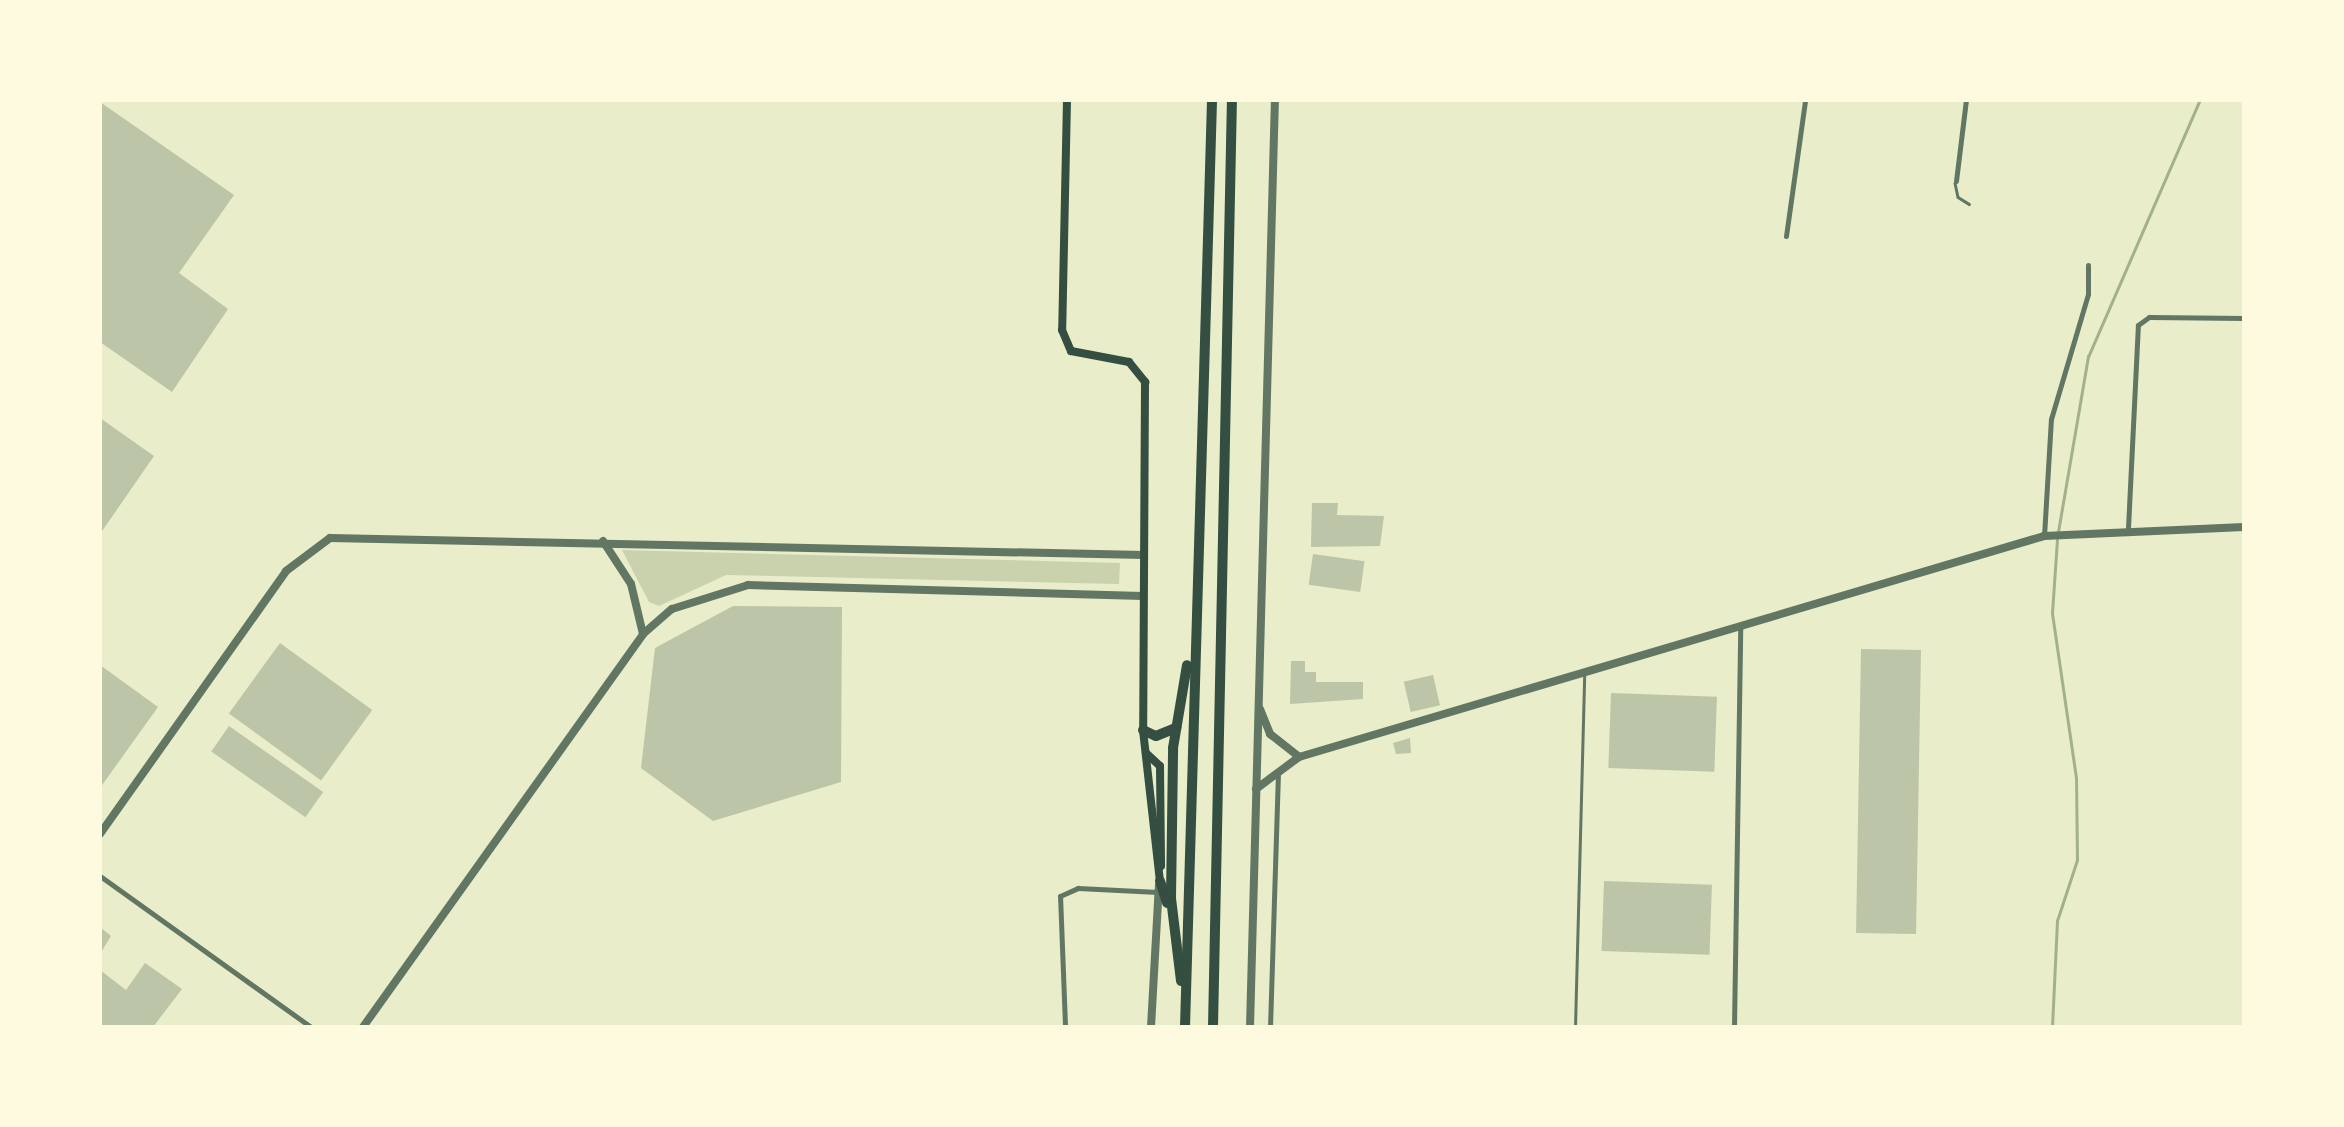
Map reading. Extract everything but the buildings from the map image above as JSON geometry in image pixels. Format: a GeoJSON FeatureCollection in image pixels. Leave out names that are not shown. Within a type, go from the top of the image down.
{"type":"FeatureCollection","features":[{"type":"Feature","properties":{"kind":"highway"},"geometry":{"type":"LineString","coordinates":[[1185,1027],[1212,100]]}},
{"type":"Feature","properties":{"kind":"highway"},"geometry":{"type":"LineString","coordinates":[[1213,1027],[1232,100]]}},
{"type":"Feature","properties":{"kind":"highway"},"geometry":{"type":"LineString","coordinates":[[1186,1012],[1173,923],[1176,728],[1194,632]]}},
{"type":"Feature","properties":{"kind":"highway"},"geometry":{"type":"LineString","coordinates":[[1142,730],[1156,736],[1176,728]]}},
{"type":"Feature","properties":{"kind":"highway"},"geometry":{"type":"LineString","coordinates":[[1159,886],[1173,923]]}},
{"type":"Feature","properties":{"kind":"main road"},"geometry":{"type":"LineString","coordinates":[[1067,100],[1062,330],[1070,351],[1129,362],[1145,382],[1142,730],[1146,753],[1160,766],[1159,886]]}},
{"type":"Feature","properties":{"kind":"street"},"geometry":{"type":"LineString","coordinates":[[1250,1027],[1275,100]]}},
{"type":"Feature","properties":{"kind":"street"},"geometry":{"type":"LineString","coordinates":[[1786,236],[1805,100]]}},
{"type":"Feature","properties":{"kind":"street"},"geometry":{"type":"LineString","coordinates":[[1956,181],[1966,100]]}},
{"type":"Feature","properties":{"kind":"street"},"geometry":{"type":"LineString","coordinates":[[2046,536],[2050,419],[2088,294],[2088,265]]}},
{"type":"Feature","properties":{"kind":"street"},"geometry":{"type":"LineString","coordinates":[[2128,528],[2133,345],[2138,325],[2149,317],[2244,318]]}},
{"type":"Feature","properties":{"kind":"street"},"geometry":{"type":"LineString","coordinates":[[1256,788],[1299,757],[2046,536],[2128,528],[2244,527]]}},
{"type":"Feature","properties":{"kind":"street"},"geometry":{"type":"LineString","coordinates":[[100,834],[286,571],[318,543],[360,534],[1144,555]]}},
{"type":"Feature","properties":{"kind":"street"},"geometry":{"type":"LineString","coordinates":[[603,541],[631,584],[643,634]]}},
{"type":"Feature","properties":{"kind":"street"},"geometry":{"type":"LineString","coordinates":[[363,1027],[643,634],[698,596],[748,585],[1144,596]]}},
{"type":"Feature","properties":{"kind":"street"},"geometry":{"type":"LineString","coordinates":[[1734,1027],[1740,627]]}},
{"type":"Feature","properties":{"kind":"street"},"geometry":{"type":"LineString","coordinates":[[1260,709],[1270,734],[1299,757]]}},
{"type":"Feature","properties":{"kind":"street"},"geometry":{"type":"LineString","coordinates":[[1270,1027],[1282,766]]}},
{"type":"Feature","properties":{"kind":"street"},"geometry":{"type":"LineString","coordinates":[[100,876],[312,1027]]}},
{"type":"Feature","properties":{"kind":"street"},"geometry":{"type":"LineString","coordinates":[[1050,1027],[1068,1026],[1060,896],[1078,888],[1159,886],[1151,1027]]}},
{"type":"Feature","properties":{"kind":"lane"},"geometry":{"type":"LineString","coordinates":[[1956,181],[1958,197],[1969,204]]}},
{"type":"Feature","properties":{"kind":"lane"},"geometry":{"type":"LineString","coordinates":[[1575,1027],[1584,673]]}},
{"type":"Feature","properties":{"kind":"green space"},"geometry":{"type":"Polygon","coordinates":[[[622,550],[1120,563],[1119,584],[726,575],[659,606],[649,602],[622,550]]]}},
{"type":"Feature","properties":{"kind":"waterway"},"geometry":{"type":"LineString","coordinates":[[2058,532],[2088,357],[2200,100]]}},
{"type":"Feature","properties":{"kind":"waterway"},"geometry":{"type":"LineString","coordinates":[[2052,1027],[2057,921],[2077,860],[2076,778],[2052,613],[2057,540]]}}]}
